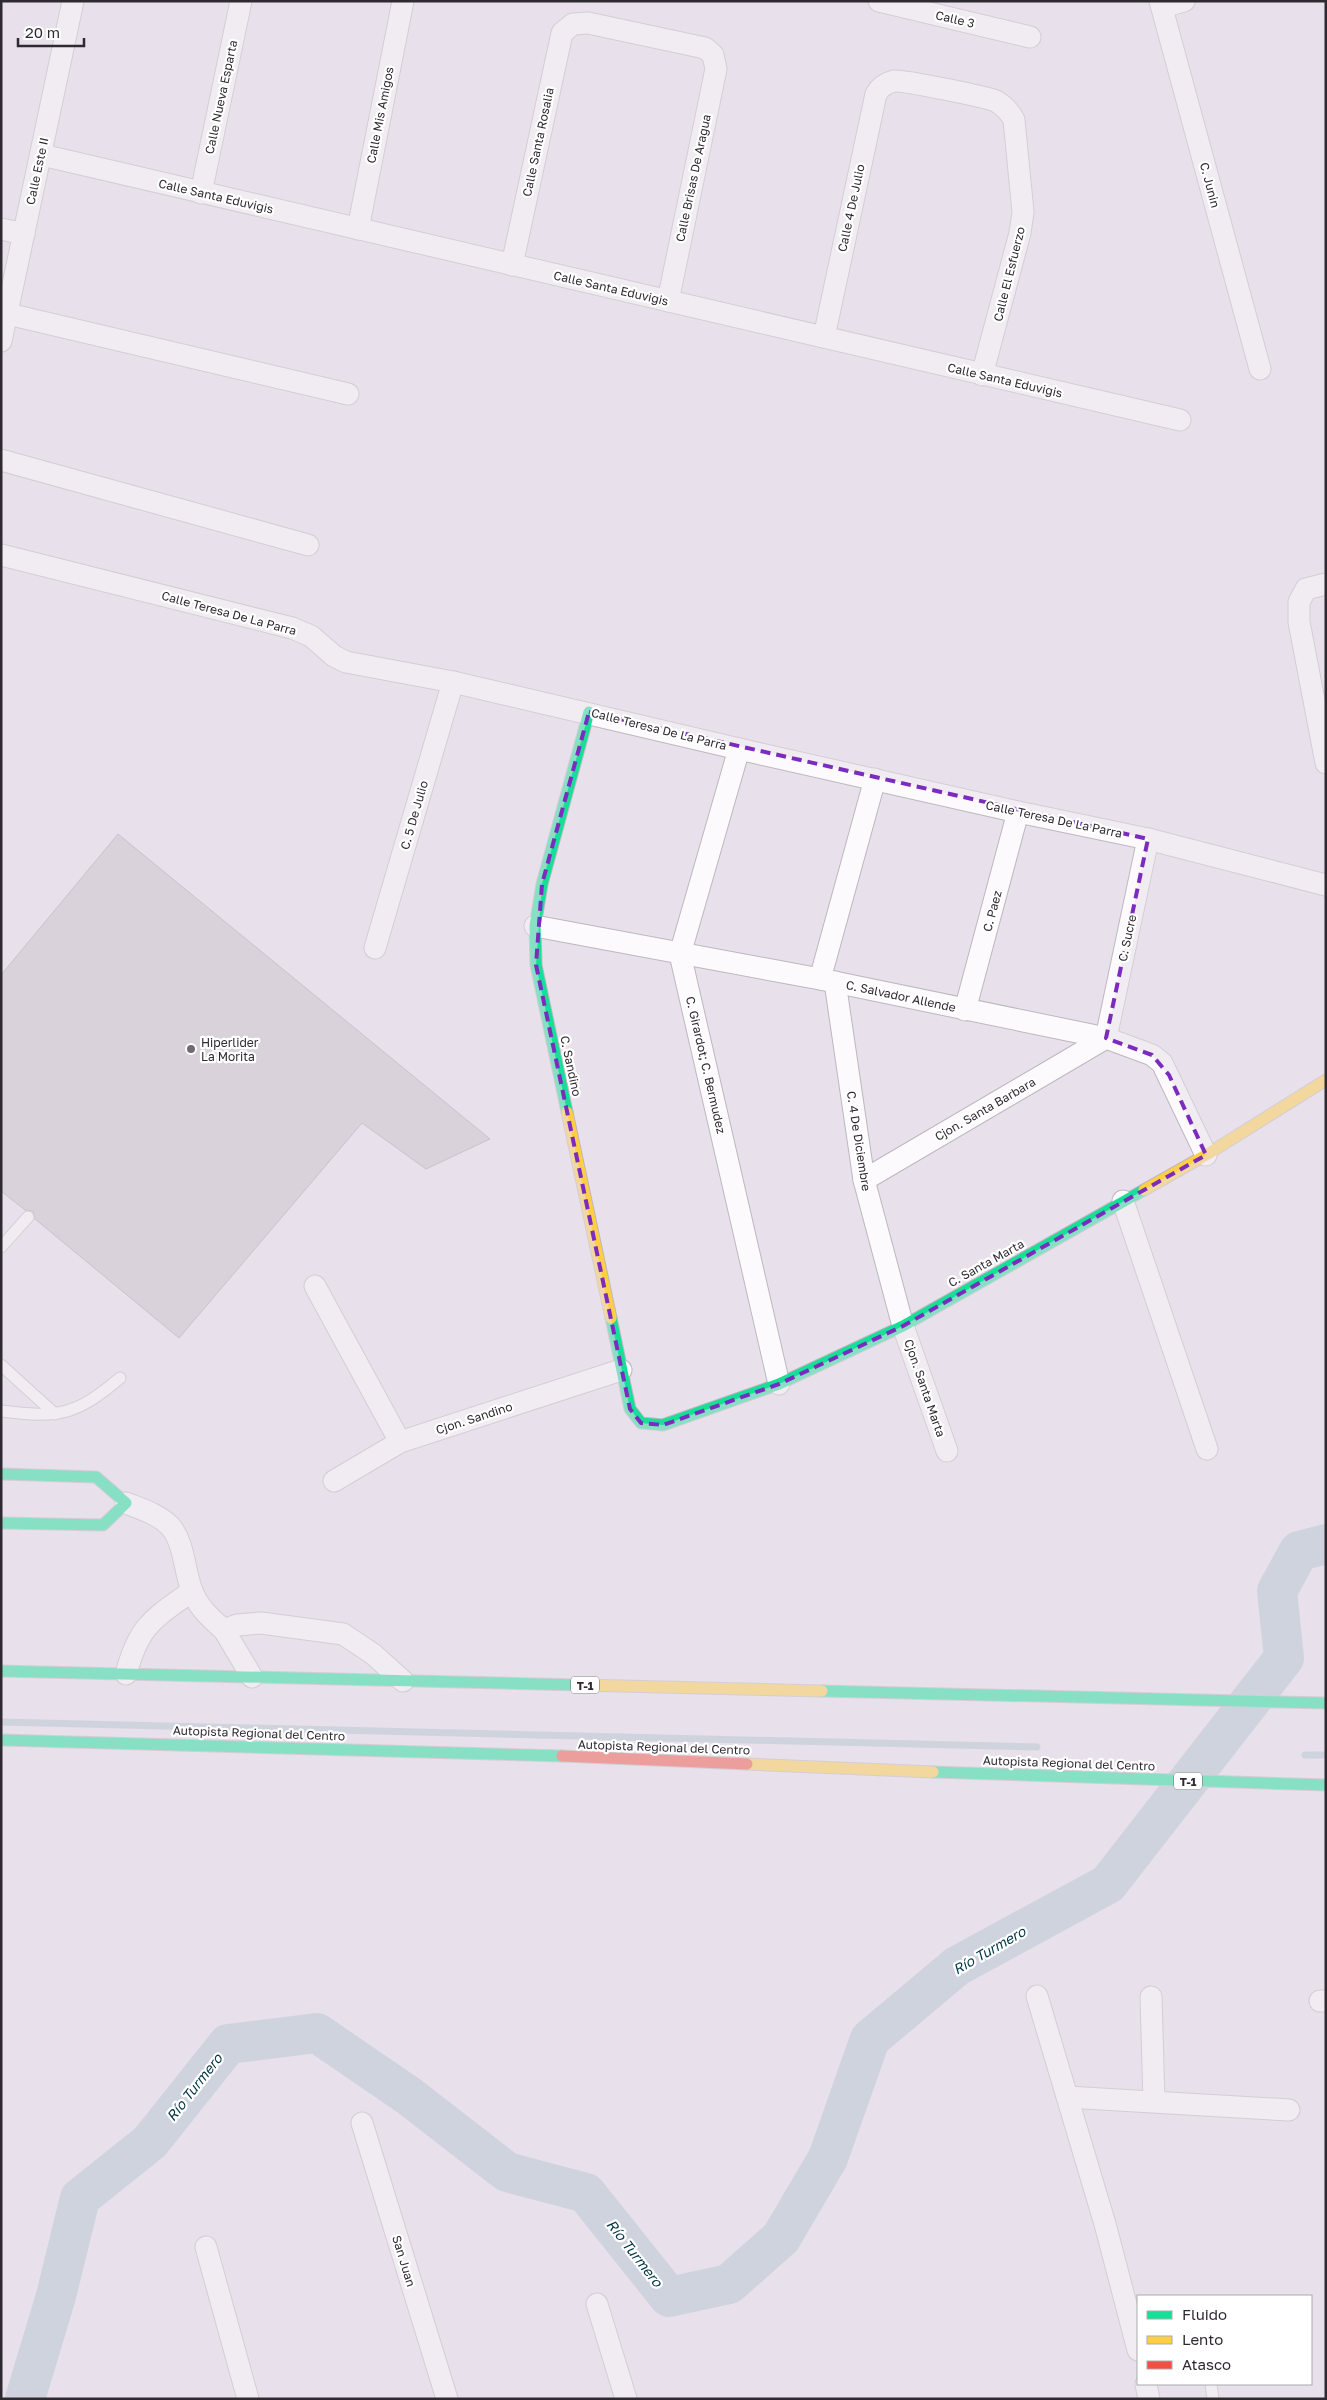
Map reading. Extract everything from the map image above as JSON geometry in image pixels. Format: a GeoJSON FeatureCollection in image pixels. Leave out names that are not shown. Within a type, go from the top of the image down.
{"type":"FeatureCollection","features":[{"type":"Feature","properties":{"kind":"main road","name":"C. Sandino"},"geometry":{"type":"LineString","coordinates":[[589,712],[542,884],[535,926],[536,965],[621,1370],[630,1409],[641,1423]]}},
{"type":"Feature","properties":{"kind":"main road","name":"C. Santa Marta"},"geometry":{"type":"LineString","coordinates":[[641,1423],[663,1425],[779,1384],[903,1326],[1206,1154],[1326,1080]]}},
{"type":"Feature","properties":{"kind":"main road"},"geometry":{"type":"LineString","coordinates":[[1,1474],[96,1476],[126,1503],[104,1525],[1,1523]]}},
{"type":"Feature","properties":{"kind":"main road","name":"T-1"},"geometry":{"type":"LineString","coordinates":[[1,1671],[1326,1703]]}},
{"type":"Feature","properties":{"kind":"main road","name":"Autopista Regional del Centro"},"geometry":{"type":"LineString","coordinates":[[1,1740],[511,1754],[1106,1779],[1326,1785]]}},
{"type":"Feature","properties":{"kind":"street","name":"Calle Este II"},"geometry":{"type":"LineString","coordinates":[[1,341],[42,155],[73,1]]}},
{"type":"Feature","properties":{"kind":"street","name":"Calle Nueva Esparta"},"geometry":{"type":"LineString","coordinates":[[201,193],[241,1]]}},
{"type":"Feature","properties":{"kind":"street","name":"Calle Mis Amigos"},"geometry":{"type":"LineString","coordinates":[[358,229],[403,1]]}},
{"type":"Feature","properties":{"kind":"street","name":"Calle 3"},"geometry":{"type":"LineString","coordinates":[[879,1],[959,11],[1030,37]]}},
{"type":"Feature","properties":{"kind":"street"},"geometry":{"type":"LineString","coordinates":[[1161,4],[1184,1]]}},
{"type":"Feature","properties":{"kind":"street","name":"C. Junin"},"geometry":{"type":"LineString","coordinates":[[1161,4],[1260,369]]}},
{"type":"Feature","properties":{"kind":"street","name":"Calle Brisas De Aragua"},"geometry":{"type":"LineString","coordinates":[[573,24],[588,23],[705,48],[714,56],[716,69],[668,300]]}},
{"type":"Feature","properties":{"kind":"street","name":"Calle Santa Rosalia"},"geometry":{"type":"LineString","coordinates":[[512,265],[562,33],[573,24]]}},
{"type":"Feature","properties":{"kind":"street","name":"Calle El Esfuerzo"},"geometry":{"type":"LineString","coordinates":[[886,84],[902,81],[994,100],[1010,113],[1016,131],[1024,212],[982,375]]}},
{"type":"Feature","properties":{"kind":"street","name":"Calle 4 De Julio"},"geometry":{"type":"LineString","coordinates":[[824,337],[876,94],[886,84]]}},
{"type":"Feature","properties":{"kind":"street","name":"Calle Santa Eduvigis"},"geometry":{"type":"LineString","coordinates":[[42,155],[1180,420]]}},
{"type":"Feature","properties":{"kind":"street"},"geometry":{"type":"LineString","coordinates":[[1,229],[24,234]]}},
{"type":"Feature","properties":{"kind":"street"},"geometry":{"type":"LineString","coordinates":[[8,314],[348,394]]}},
{"type":"Feature","properties":{"kind":"street"},"geometry":{"type":"LineString","coordinates":[[1,460],[308,545]]}},
{"type":"Feature","properties":{"kind":"street","name":"Calle Teresa De La Parra"},"geometry":{"type":"LineString","coordinates":[[1,555],[292,628],[311,636],[334,656],[346,662],[453,682],[589,712],[739,749],[1018,812],[1148,839],[1326,886]]}},
{"type":"Feature","properties":{"kind":"street"},"geometry":{"type":"LineString","coordinates":[[1316,587],[1299,602],[1299,622],[1326,764]]}},
{"type":"Feature","properties":{"kind":"street","name":"C. 5 De Julio"},"geometry":{"type":"LineString","coordinates":[[375,948],[453,682]]}},
{"type":"Feature","properties":{"kind":"street","name":"C. Girardot; C. Bermudez"},"geometry":{"type":"LineString","coordinates":[[739,749],[680,954],[779,1384]]}},
{"type":"Feature","properties":{"kind":"street","name":"C. 4 De Diciembre"},"geometry":{"type":"LineString","coordinates":[[875,779],[827,980],[864,1180],[903,1326]]}},
{"type":"Feature","properties":{"kind":"street","name":"C. Paez"},"geometry":{"type":"LineString","coordinates":[[965,1010],[1018,812]]}},
{"type":"Feature","properties":{"kind":"street","name":"C. Sucre"},"geometry":{"type":"LineString","coordinates":[[1106,1038],[1148,839]]}},
{"type":"Feature","properties":{"kind":"street","name":"C. Salvador Allende"},"geometry":{"type":"LineString","coordinates":[[535,926],[827,980],[1106,1038],[1152,1055],[1162,1063],[1206,1154]]}},
{"type":"Feature","properties":{"kind":"street","name":"Cjon. Santa Barbara"},"geometry":{"type":"LineString","coordinates":[[864,1180],[1106,1038]]}},
{"type":"Feature","properties":{"kind":"street"},"geometry":{"type":"LineString","coordinates":[[1124,1201],[1207,1449]]}},
{"type":"Feature","properties":{"kind":"street"},"geometry":{"type":"LineString","coordinates":[[315,1286],[400,1442]]}},
{"type":"Feature","properties":{"kind":"street","name":"Cjon. Santa Marta"},"geometry":{"type":"LineString","coordinates":[[903,1326],[947,1451]]}},
{"type":"Feature","properties":{"kind":"street","name":"Cjon. Sandino"},"geometry":{"type":"LineString","coordinates":[[334,1480],[400,1442],[621,1370]]}},
{"type":"Feature","properties":{"kind":"street"},"geometry":{"type":"LineString","coordinates":[[126,1503],[158,1516],[171,1527],[179,1540],[192,1590],[206,1615],[224,1630],[252,1677]]}},
{"type":"Feature","properties":{"kind":"street"},"geometry":{"type":"LineString","coordinates":[[126,1674],[136,1641],[144,1629],[192,1590]]}},
{"type":"Feature","properties":{"kind":"street"},"geometry":{"type":"LineString","coordinates":[[224,1630],[237,1625],[261,1622],[343,1634],[373,1654],[403,1681]]}},
{"type":"Feature","properties":{"kind":"street"},"geometry":{"type":"LineString","coordinates":[[1038,1996],[1106,2224],[1137,2346]]}},
{"type":"Feature","properties":{"kind":"street"},"geometry":{"type":"LineString","coordinates":[[1151,1997],[1154,2101]]}},
{"type":"Feature","properties":{"kind":"street"},"geometry":{"type":"LineString","coordinates":[[1067,2097],[1289,2110]]}},
{"type":"Feature","properties":{"kind":"street","name":"San Juan"},"geometry":{"type":"LineString","coordinates":[[362,2123],[447,2399]]}},
{"type":"Feature","properties":{"kind":"street"},"geometry":{"type":"LineString","coordinates":[[206,2247],[248,2399]]}},
{"type":"Feature","properties":{"kind":"street"},"geometry":{"type":"LineString","coordinates":[[597,2304],[626,2399]]}},
{"type":"Feature","properties":{"kind":"street"},"geometry":{"type":"LineString","coordinates":[[1146,2385],[1150,2399]]}},
{"type":"Feature","properties":{"kind":"lane"},"geometry":{"type":"LineString","coordinates":[[1,1247],[28,1217]]}},
{"type":"Feature","properties":{"kind":"lane"},"geometry":{"type":"LineString","coordinates":[[1,1365],[55,1414]]}},
{"type":"Feature","properties":{"kind":"lane"},"geometry":{"type":"LineString","coordinates":[[1,1411],[55,1414],[72,1411],[94,1400],[120,1378]]}},
{"type":"Feature","properties":{"kind":"lane"},"geometry":{"type":"LineString","coordinates":[[1211,2385],[1213,2399]]}},
{"type":"Feature","properties":{"kind":"highlighted area"},"geometry":{"type":"Polygon","coordinates":[[[589,712],[1148,839],[1106,1038],[1152,1055],[1169,1075],[1206,1155],[903,1326],[779,1384],[663,1425],[641,1423],[630,1409],[536,965],[542,884],[589,712]]]}},
{"type":"Feature","properties":{"kind":"building","name":"Hiperlider La Morita"},"geometry":{"type":"Polygon","coordinates":[[[118,834],[490,1139],[426,1169],[362,1123],[179,1338],[35,1219],[33,1211],[25,1210],[1,1191],[1,975],[118,834]]]}},
{"type":"Feature","properties":{"kind":"waterway","name":"Río Turmero"},"geometry":{"type":"LineString","coordinates":[[25,2399],[56,2296],[80,2198],[150,2142],[228,2044],[317,2033],[409,2096],[507,2172],[586,2193],[669,2297],[729,2284],[781,2238],[828,2158],[870,2039],[957,1966],[1108,1884],[1284,1658],[1277,1591],[1299,1551],[1326,1544]]}},
{"type":"Feature","properties":{"kind":"waterway"},"geometry":{"type":"LineString","coordinates":[[1,1722],[1037,1747]]}},
{"type":"Feature","properties":{"kind":"waterway"},"geometry":{"type":"LineString","coordinates":[[1305,1755],[1326,1755]]}},
{"type":"Feature","properties":{"kind":"traffic: fast"},"geometry":{"type":"LineString","coordinates":[[567,1112],[536,965],[535,926],[542,884],[589,712]]}},
{"type":"Feature","properties":{"kind":"traffic: fast"},"geometry":{"type":"LineString","coordinates":[[611,1318],[630,1409],[641,1423],[663,1425],[779,1384],[903,1326],[1144,1190]]}},
{"type":"Feature","properties":{"kind":"traffic: fast"},"geometry":{"type":"LineString","coordinates":[[1,1474],[96,1477],[126,1503],[103,1525],[1,1523]]}},
{"type":"Feature","properties":{"kind":"traffic: fast"},"geometry":{"type":"LineString","coordinates":[[1,1671],[580,1685]]}},
{"type":"Feature","properties":{"kind":"traffic: fast"},"geometry":{"type":"LineString","coordinates":[[822,1691],[1326,1703]]}},
{"type":"Feature","properties":{"kind":"traffic: fast"},"geometry":{"type":"LineString","coordinates":[[1,1740],[562,1756]]}},
{"type":"Feature","properties":{"kind":"traffic: fast"},"geometry":{"type":"LineString","coordinates":[[933,1772],[1326,1785]]}},
{"type":"Feature","properties":{"kind":"traffic: slow"},"geometry":{"type":"LineString","coordinates":[[1144,1190],[1206,1155],[1326,1080]]}},
{"type":"Feature","properties":{"kind":"traffic: slow"},"geometry":{"type":"LineString","coordinates":[[567,1112],[611,1318]]}},
{"type":"Feature","properties":{"kind":"traffic: slow"},"geometry":{"type":"LineString","coordinates":[[580,1685],[822,1691]]}},
{"type":"Feature","properties":{"kind":"traffic: slow"},"geometry":{"type":"LineString","coordinates":[[747,1764],[933,1772]]}},
{"type":"Feature","properties":{"kind":"traffic: jam"},"geometry":{"type":"LineString","coordinates":[[562,1756],[747,1764]]}},
{"type":"Feature","properties":{"kind":"place","name":"Hiperlider La Morita"},"geometry":{"type":"Point","coordinates":[191,1049]}}]}
